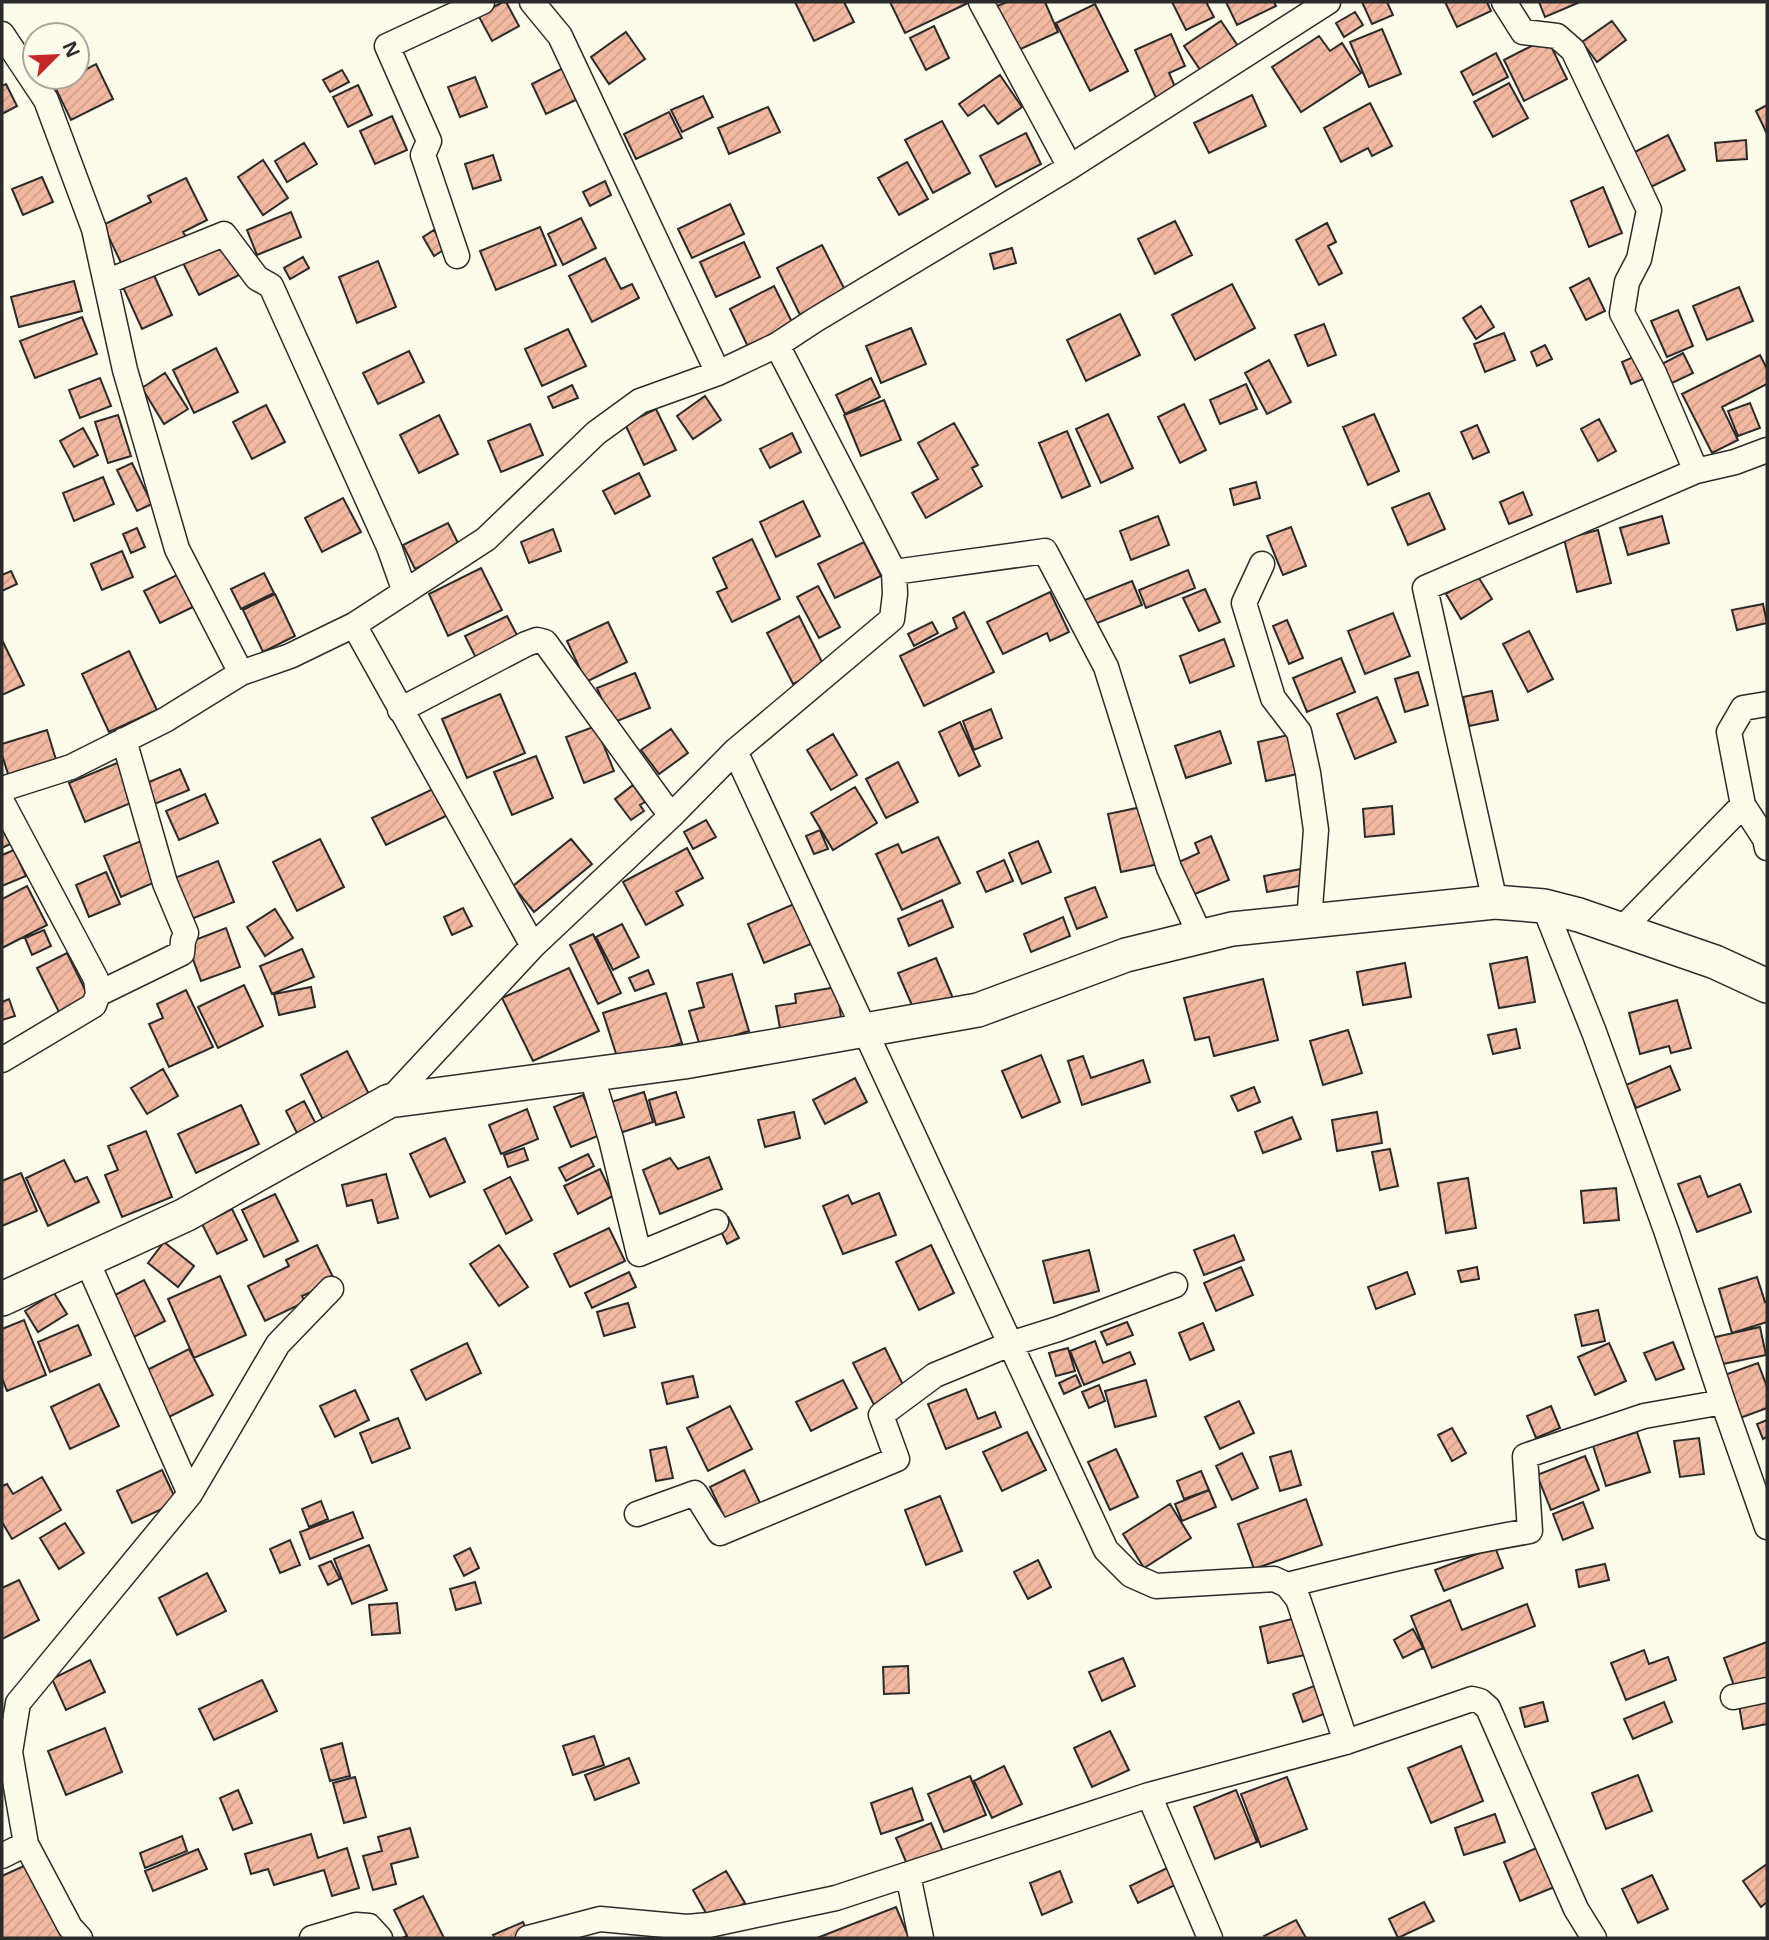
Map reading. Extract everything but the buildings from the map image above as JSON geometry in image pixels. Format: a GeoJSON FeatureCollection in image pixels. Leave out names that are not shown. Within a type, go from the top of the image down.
{"type":"FeatureCollection","features":[{"type":"Feature","properties":{"kind":"main road"},"geometry":{"type":"LineString","coordinates":[[2,1298],[186,1215],[389,1101],[684,1062],[978,1010],[1126,955],[1232,929],[1495,902],[1544,906],[1622,929],[1715,962],[1767,986]]}},
{"type":"Feature","properties":{"kind":"street"},"geometry":{"type":"LineString","coordinates":[[457,256],[423,155],[429,141],[387,46],[482,2]]}},
{"type":"Feature","properties":{"kind":"street"},"geometry":{"type":"LineString","coordinates":[[532,2],[561,36],[718,373]]}},
{"type":"Feature","properties":{"kind":"street"},"geometry":{"type":"LineString","coordinates":[[981,2],[1070,167]]}},
{"type":"Feature","properties":{"kind":"street"},"geometry":{"type":"LineString","coordinates":[[2,789],[71,767],[165,720],[241,673],[290,656],[354,625],[486,539],[596,433],[640,401],[718,373],[777,345],[1070,167],[1328,2]]}},
{"type":"Feature","properties":{"kind":"street"},"geometry":{"type":"LineString","coordinates":[[1504,2],[1523,32],[1557,36],[1573,50],[1649,210],[1639,259],[1627,282],[1622,313],[1654,373],[1696,471]]}},
{"type":"Feature","properties":{"kind":"street"},"geometry":{"type":"LineString","coordinates":[[2,34],[46,100],[94,229],[125,370],[177,550],[241,673]]}},
{"type":"Feature","properties":{"kind":"street"},"geometry":{"type":"LineString","coordinates":[[106,282],[225,234],[257,278],[271,286],[389,547],[405,592]]}},
{"type":"Feature","properties":{"kind":"street"},"geometry":{"type":"LineString","coordinates":[[389,1101],[533,946],[671,816],[735,751],[892,619],[894,572],[777,345]]}},
{"type":"Feature","properties":{"kind":"street"},"geometry":{"type":"LineString","coordinates":[[1495,902],[1424,588],[1696,471],[1735,462],[1767,450]]}},
{"type":"Feature","properties":{"kind":"street"},"geometry":{"type":"LineString","coordinates":[[894,572],[1045,551],[1106,667],[1169,868],[1201,937]]}},
{"type":"Feature","properties":{"kind":"street"},"geometry":{"type":"LineString","coordinates":[[1262,564],[1244,603],[1273,698],[1299,732],[1308,773],[1316,830],[1309,921]]}},
{"type":"Feature","properties":{"kind":"street"},"geometry":{"type":"LineString","coordinates":[[354,625],[533,946]]}},
{"type":"Feature","properties":{"kind":"street"},"geometry":{"type":"LineString","coordinates":[[400,710],[526,644],[537,640],[545,642],[671,816]]}},
{"type":"Feature","properties":{"kind":"street"},"geometry":{"type":"LineString","coordinates":[[1767,704],[1743,708],[1729,732],[1743,805],[1765,839],[1767,848]]}},
{"type":"Feature","properties":{"kind":"street"},"geometry":{"type":"LineString","coordinates":[[98,994],[182,953],[186,933],[165,883],[124,740]]}},
{"type":"Feature","properties":{"kind":"street"},"geometry":{"type":"LineString","coordinates":[[735,751],[1106,1550],[1131,1575],[1156,1586],[1274,1579],[1287,1585],[1298,1599],[1346,1742]]}},
{"type":"Feature","properties":{"kind":"street"},"geometry":{"type":"LineString","coordinates":[[2,802],[96,979],[98,994],[94,1004],[2,1060]]}},
{"type":"Feature","properties":{"kind":"street"},"geometry":{"type":"LineString","coordinates":[[1622,929],[1743,805]]}},
{"type":"Feature","properties":{"kind":"street"},"geometry":{"type":"LineString","coordinates":[[1544,906],[1594,1032],[1661,1218],[1767,1527]]}},
{"type":"Feature","properties":{"kind":"street"},"geometry":{"type":"LineString","coordinates":[[591,1074],[611,1139],[639,1254],[716,1222]]}},
{"type":"Feature","properties":{"kind":"street"},"geometry":{"type":"LineString","coordinates":[[87,1261],[190,1494]]}},
{"type":"Feature","properties":{"kind":"street"},"geometry":{"type":"LineString","coordinates":[[637,1514],[695,1493],[720,1533],[897,1459],[881,1415],[935,1375],[1175,1285]]}},
{"type":"Feature","properties":{"kind":"street"},"geometry":{"type":"LineString","coordinates":[[80,1938],[70,1927],[26,1844],[10,1752],[18,1703],[190,1494],[278,1344],[331,1289]]}},
{"type":"Feature","properties":{"kind":"street"},"geometry":{"type":"LineString","coordinates":[[1287,1585],[1420,1552],[1530,1531],[1525,1456],[1644,1416],[1723,1402]]}},
{"type":"Feature","properties":{"kind":"street"},"geometry":{"type":"LineString","coordinates":[[1733,1697],[1767,1690]]}},
{"type":"Feature","properties":{"kind":"street"},"geometry":{"type":"LineString","coordinates":[[528,1938],[600,1919],[687,1927],[709,1925],[836,1898],[1149,1795],[1346,1742],[1472,1699],[1480,1701],[1488,1708],[1576,1909],[1594,1938]]}},
{"type":"Feature","properties":{"kind":"street"},"geometry":{"type":"LineString","coordinates":[[1149,1795],[1210,1938]]}},
{"type":"Feature","properties":{"kind":"street"},"geometry":{"type":"LineString","coordinates":[[2,1856],[26,1844]]}},
{"type":"Feature","properties":{"kind":"street"},"geometry":{"type":"LineString","coordinates":[[908,1875],[921,1938]]}},
{"type":"Feature","properties":{"kind":"street"},"geometry":{"type":"LineString","coordinates":[[312,1938],[356,1925],[369,1926],[380,1938]]}}]}
